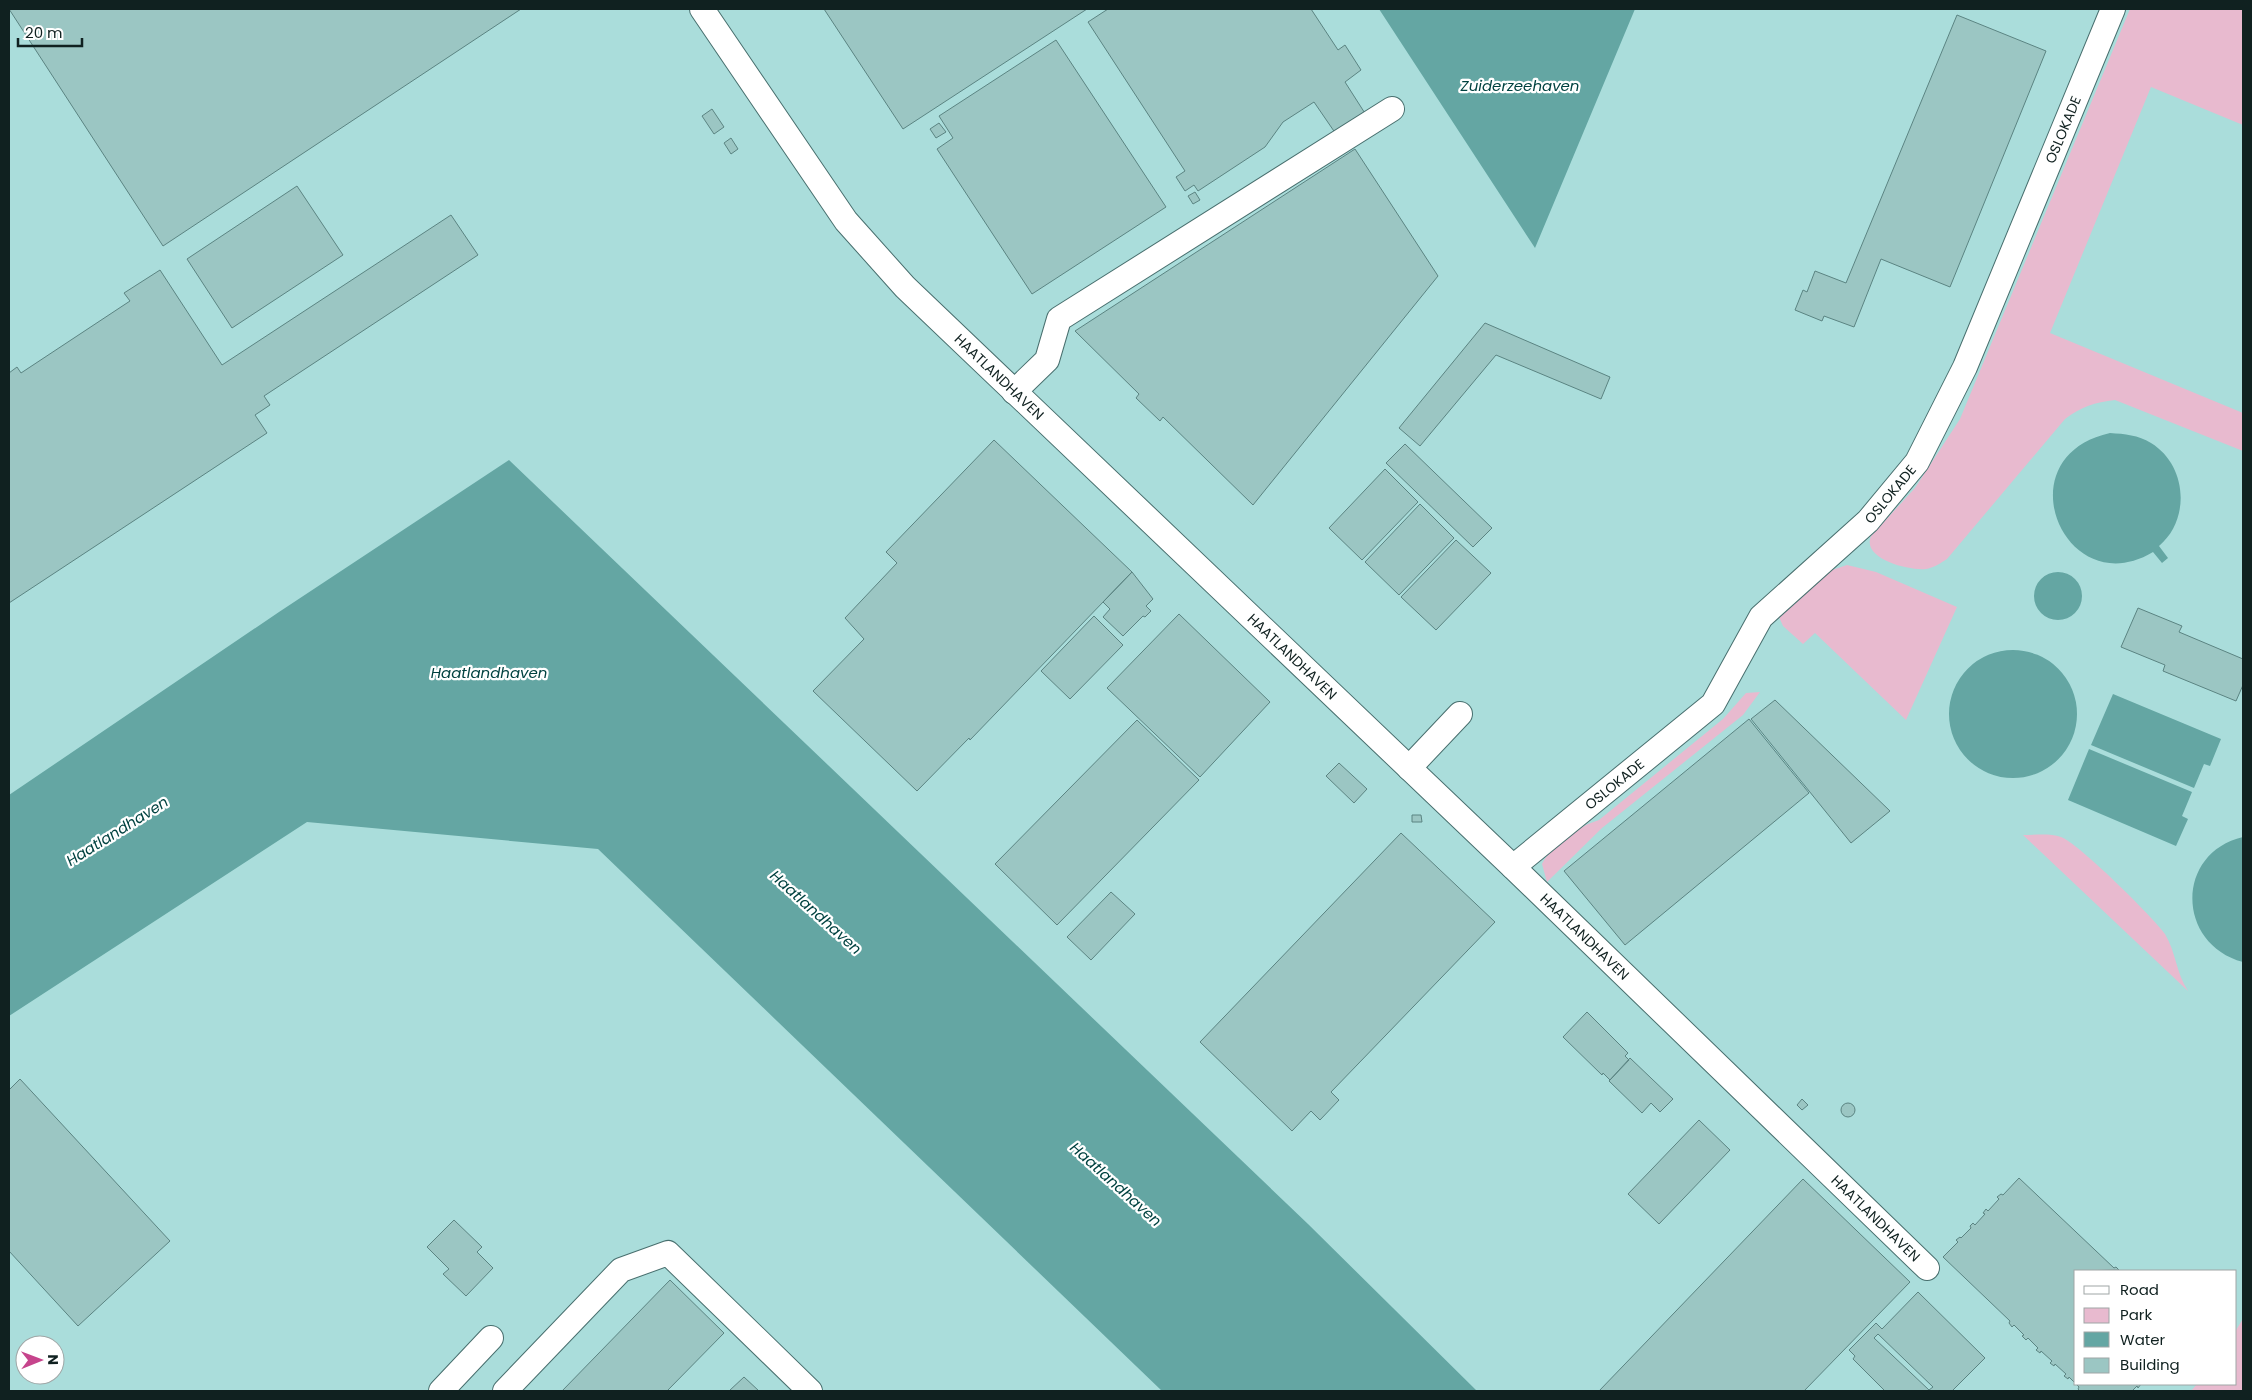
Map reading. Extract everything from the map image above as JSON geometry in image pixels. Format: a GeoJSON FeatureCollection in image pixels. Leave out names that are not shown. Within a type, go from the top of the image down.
{"type":"FeatureCollection","features":[{"type":"Feature","properties":{"kind":"street","name":"HAATLANDHAVEN"},"geometry":{"type":"LineString","coordinates":[[702,9],[846,221],[905,287],[1513,867],[1927,1268]]}},
{"type":"Feature","properties":{"kind":"street","name":"OSLOKADE"},"geometry":{"type":"LineString","coordinates":[[1513,867],[1713,704],[1761,618],[1868,521],[1917,462],[1965,367],[2113,9]]}},
{"type":"Feature","properties":{"kind":"street"},"geometry":{"type":"LineString","coordinates":[[1014,392],[1047,360],[1059,319],[1392,109]]}},
{"type":"Feature","properties":{"kind":"street"},"geometry":{"type":"LineString","coordinates":[[1409,768],[1460,714]]}},
{"type":"Feature","properties":{"kind":"street"},"geometry":{"type":"LineString","coordinates":[[505,1391],[621,1270],[668,1253],[810,1391]]}},
{"type":"Feature","properties":{"kind":"street"},"geometry":{"type":"LineString","coordinates":[[441,1391],[491,1338]]}},
{"type":"Feature","properties":{"kind":"shaded area"},"geometry":{"type":"Polygon","coordinates":[[[9,9],[2243,9],[2243,1353],[2237,1368],[2237,1270],[2074,1270],[2074,1385],[2230,1385],[2227,1391],[9,1391],[9,9]]]}},
{"type":"Feature","properties":{"kind":"green space"},"geometry":{"type":"Polygon","coordinates":[[[2130,9],[2243,9],[2243,125],[2151,87],[2050,333],[2243,413],[2243,451],[2115,400],[2101,402],[2083,408],[2065,419],[1947,559],[1926,569],[1898,566],[1888,562],[1873,551],[1870,544],[1871,536],[1915,488],[1960,419],[2130,9]]]}},
{"type":"Feature","properties":{"kind":"green space"},"geometry":{"type":"Polygon","coordinates":[[[1847,565],[1876,572],[1957,607],[1906,720],[1815,633],[1803,644],[1783,626],[1778,615],[1832,570],[1847,565]]]}},
{"type":"Feature","properties":{"kind":"green space"},"geometry":{"type":"Polygon","coordinates":[[[1760,692],[1743,715],[1602,828],[1547,882],[1542,864],[1552,849],[1574,831],[1599,820],[1723,719],[1746,693],[1760,692]]]}},
{"type":"Feature","properties":{"kind":"green space"},"geometry":{"type":"Polygon","coordinates":[[[2023,835],[2061,837],[2070,842],[2115,881],[2165,934],[2188,991],[2023,835]]]}},
{"type":"Feature","properties":{"kind":"green space"},"geometry":{"type":"Polygon","coordinates":[[[2243,1319],[2243,1391],[2191,1391],[2196,1385],[2237,1385],[2237,1328],[2243,1319]]]}},
{"type":"Feature","properties":{"kind":"water","name":"Zuiderzeehaven"},"geometry":{"type":"Polygon","coordinates":[[[1379,9],[1635,9],[1535,248],[1379,9]]]}},
{"type":"Feature","properties":{"kind":"water"},"geometry":{"type":"Polygon","coordinates":[[[2110,433],[2126,434],[2151,443],[2163,453],[2172,465],[2178,478],[2180,507],[2176,522],[2169,535],[2159,546],[2168,558],[2162,563],[2153,552],[2121,563],[2094,559],[2072,544],[2058,521],[2053,495],[2059,469],[2077,447],[2110,433]]]}},
{"type":"Feature","properties":{"kind":"water","name":"Haatlandhaven"},"geometry":{"type":"Polygon","coordinates":[[[509,460],[1308,1224],[1477,1391],[1162,1391],[598,849],[307,822],[9,1016],[9,795],[279,612],[509,460]]]}},
{"type":"Feature","properties":{"kind":"water"},"geometry":{"type":"Polygon","coordinates":[[[2053,572],[2063,572],[2075,579],[2082,591],[2082,601],[2075,613],[2063,620],[2053,620],[2045,616],[2038,609],[2034,601],[2034,591],[2038,583],[2045,576],[2053,572]]]}},
{"type":"Feature","properties":{"kind":"water"},"geometry":{"type":"Polygon","coordinates":[[[2013,650],[2037,655],[2058,669],[2072,690],[2077,714],[2072,738],[2058,759],[2037,773],[2013,778],[1989,773],[1968,759],[1954,738],[1949,714],[1954,690],[1968,669],[1989,655],[2013,650]]]}},
{"type":"Feature","properties":{"kind":"water"},"geometry":{"type":"Polygon","coordinates":[[[2113,694],[2221,739],[2210,766],[2204,764],[2194,788],[2091,745],[2113,694]]]}},
{"type":"Feature","properties":{"kind":"water"},"geometry":{"type":"Polygon","coordinates":[[[2089,749],[2192,792],[2182,816],[2188,819],[2176,846],[2068,800],[2089,749]]]}},
{"type":"Feature","properties":{"kind":"water"},"geometry":{"type":"Polygon","coordinates":[[[2243,837],[2243,962],[2221,952],[2205,937],[2196,919],[2192,899],[2195,879],[2205,861],[2221,846],[2243,837]]]}},
{"type":"Feature","properties":{"kind":"building"},"geometry":{"type":"Polygon","coordinates":[[[9,9],[521,9],[163,246],[9,9]]]}},
{"type":"Feature","properties":{"kind":"building"},"geometry":{"type":"Polygon","coordinates":[[[824,9],[1087,9],[903,129],[824,9]]]}},
{"type":"Feature","properties":{"kind":"building"},"geometry":{"type":"Polygon","coordinates":[[[1108,9],[1311,9],[1338,50],[1345,45],[1361,70],[1345,82],[1368,118],[1338,137],[1314,102],[1283,122],[1265,147],[1198,191],[1194,185],[1185,191],[1176,177],[1185,171],[1088,22],[1108,9]]]}},
{"type":"Feature","properties":{"kind":"building"},"geometry":{"type":"Polygon","coordinates":[[[1957,15],[2046,51],[1950,287],[1881,259],[1854,327],[1824,316],[1822,321],[1795,310],[1803,290],[1807,292],[1815,271],[1846,283],[1957,15]]]}},
{"type":"Feature","properties":{"kind":"building"},"geometry":{"type":"Polygon","coordinates":[[[1056,40],[1166,207],[1032,294],[937,149],[953,138],[939,116],[1056,40]]]}},
{"type":"Feature","properties":{"kind":"building"},"geometry":{"type":"Polygon","coordinates":[[[712,109],[724,127],[714,134],[702,116],[712,109]]]}},
{"type":"Feature","properties":{"kind":"building"},"geometry":{"type":"Polygon","coordinates":[[[939,123],[946,132],[936,138],[930,129],[939,123]]]}},
{"type":"Feature","properties":{"kind":"building"},"geometry":{"type":"Polygon","coordinates":[[[731,138],[738,149],[731,154],[724,143],[731,138]]]}},
{"type":"Feature","properties":{"kind":"building"},"geometry":{"type":"Polygon","coordinates":[[[1355,149],[1438,276],[1253,505],[1163,417],[1160,421],[1136,398],[1139,394],[1075,331],[1355,149]]]}},
{"type":"Feature","properties":{"kind":"building"},"geometry":{"type":"Polygon","coordinates":[[[297,186],[343,255],[232,328],[187,259],[297,186]]]}},
{"type":"Feature","properties":{"kind":"building"},"geometry":{"type":"Polygon","coordinates":[[[1195,192],[1200,200],[1193,204],[1188,196],[1195,192]]]}},
{"type":"Feature","properties":{"kind":"building"},"geometry":{"type":"Polygon","coordinates":[[[451,215],[478,255],[264,396],[270,405],[255,415],[267,433],[9,603],[9,373],[17,367],[21,373],[130,301],[124,293],[160,270],[222,365],[451,215]]]}},
{"type":"Feature","properties":{"kind":"building"},"geometry":{"type":"Polygon","coordinates":[[[1485,323],[1610,377],[1601,399],[1496,355],[1420,446],[1399,428],[1485,323]]]}},
{"type":"Feature","properties":{"kind":"building"},"geometry":{"type":"Polygon","coordinates":[[[994,440],[1132,572],[970,740],[969,738],[917,791],[813,691],[864,639],[845,618],[897,563],[886,552],[994,440]]]}},
{"type":"Feature","properties":{"kind":"building"},"geometry":{"type":"Polygon","coordinates":[[[1405,444],[1492,528],[1473,547],[1386,463],[1405,444]]]}},
{"type":"Feature","properties":{"kind":"building"},"geometry":{"type":"Polygon","coordinates":[[[1385,469],[1418,502],[1362,560],[1329,528],[1385,469]]]}},
{"type":"Feature","properties":{"kind":"building"},"geometry":{"type":"Polygon","coordinates":[[[1420,504],[1454,538],[1399,595],[1365,562],[1420,504]]]}},
{"type":"Feature","properties":{"kind":"building"},"geometry":{"type":"Polygon","coordinates":[[[1456,540],[1491,573],[1436,630],[1401,597],[1456,540]]]}},
{"type":"Feature","properties":{"kind":"building"},"geometry":{"type":"Polygon","coordinates":[[[1132,572],[1153,599],[1146,606],[1151,611],[1145,617],[1143,616],[1123,636],[1103,617],[1110,609],[1103,602],[1132,572]]]}},
{"type":"Feature","properties":{"kind":"building"},"geometry":{"type":"Polygon","coordinates":[[[2138,608],[2182,626],[2179,632],[2243,659],[2243,685],[2236,701],[2163,671],[2165,665],[2121,647],[2138,608]]]}},
{"type":"Feature","properties":{"kind":"building"},"geometry":{"type":"Polygon","coordinates":[[[1179,614],[1270,702],[1200,777],[1107,688],[1179,614]]]}},
{"type":"Feature","properties":{"kind":"building"},"geometry":{"type":"Polygon","coordinates":[[[1094,616],[1123,645],[1070,699],[1041,671],[1094,616]]]}},
{"type":"Feature","properties":{"kind":"building"},"geometry":{"type":"Polygon","coordinates":[[[1775,700],[1890,811],[1851,843],[1751,719],[1775,700]]]}},
{"type":"Feature","properties":{"kind":"building"},"geometry":{"type":"Polygon","coordinates":[[[1749,719],[1809,793],[1625,945],[1564,871],[1749,719]]]}},
{"type":"Feature","properties":{"kind":"building"},"geometry":{"type":"Polygon","coordinates":[[[1137,720],[1199,780],[1057,925],[995,864],[1137,720]]]}},
{"type":"Feature","properties":{"kind":"building"},"geometry":{"type":"Polygon","coordinates":[[[1339,763],[1367,789],[1354,803],[1326,776],[1339,763]]]}},
{"type":"Feature","properties":{"kind":"building"},"geometry":{"type":"Polygon","coordinates":[[[1412,815],[1421,815],[1422,822],[1412,822],[1412,815]]]}},
{"type":"Feature","properties":{"kind":"building"},"geometry":{"type":"Polygon","coordinates":[[[1401,833],[1495,922],[1331,1092],[1339,1100],[1320,1120],[1311,1111],[1292,1131],[1200,1042],[1401,833]]]}},
{"type":"Feature","properties":{"kind":"building"},"geometry":{"type":"Polygon","coordinates":[[[1111,892],[1135,914],[1091,960],[1067,937],[1111,892]]]}},
{"type":"Feature","properties":{"kind":"building"},"geometry":{"type":"Polygon","coordinates":[[[1587,1012],[1628,1053],[1625,1056],[1629,1060],[1610,1080],[1603,1073],[1602,1075],[1563,1037],[1587,1012]]]}},
{"type":"Feature","properties":{"kind":"building"},"geometry":{"type":"Polygon","coordinates":[[[1630,1058],[1673,1099],[1660,1112],[1651,1103],[1642,1113],[1609,1081],[1630,1058]]]}},
{"type":"Feature","properties":{"kind":"building"},"geometry":{"type":"Polygon","coordinates":[[[20,1079],[170,1241],[78,1326],[9,1251],[9,1090],[20,1079]]]}},
{"type":"Feature","properties":{"kind":"building"},"geometry":{"type":"Polygon","coordinates":[[[1802,1099],[1808,1105],[1802,1110],[1797,1105],[1802,1099]]]}},
{"type":"Feature","properties":{"kind":"building"},"geometry":{"type":"Polygon","coordinates":[[[1848,1103],[1853,1105],[1855,1110],[1853,1115],[1848,1117],[1843,1115],[1841,1110],[1843,1105],[1848,1103]]]}},
{"type":"Feature","properties":{"kind":"building"},"geometry":{"type":"Polygon","coordinates":[[[1699,1120],[1730,1150],[1659,1224],[1628,1194],[1699,1120]]]}},
{"type":"Feature","properties":{"kind":"building"},"geometry":{"type":"Polygon","coordinates":[[[2019,1178],[2114,1268],[2116,1267],[2119,1270],[2074,1270],[2074,1382],[2069,1377],[2068,1379],[2064,1376],[2066,1374],[2055,1364],[2054,1366],[2050,1363],[2052,1361],[2041,1351],[2040,1353],[2036,1350],[2038,1348],[2028,1338],[2026,1340],[2022,1336],[2024,1335],[2014,1325],[2012,1327],[2009,1323],[2010,1321],[1943,1257],[1958,1242],[1956,1240],[1961,1238],[1971,1228],[1970,1226],[1973,1223],[1975,1225],[1985,1214],[1983,1213],[1986,1209],[1988,1211],[1999,1199],[1997,1197],[2001,1194],[2003,1195],[2019,1178]]]}},
{"type":"Feature","properties":{"kind":"building"},"geometry":{"type":"Polygon","coordinates":[[[1803,1179],[1910,1282],[1804,1391],[1599,1391],[1803,1179]]]}},
{"type":"Feature","properties":{"kind":"building"},"geometry":{"type":"Polygon","coordinates":[[[454,1220],[482,1247],[477,1252],[493,1268],[466,1296],[443,1274],[449,1269],[427,1247],[454,1220]]]}},
{"type":"Feature","properties":{"kind":"building"},"geometry":{"type":"Polygon","coordinates":[[[670,1280],[724,1333],[667,1391],[562,1391],[670,1280]]]}},
{"type":"Feature","properties":{"kind":"building"},"geometry":{"type":"Polygon","coordinates":[[[1918,1292],[1985,1358],[1952,1391],[1885,1391],[1853,1359],[1855,1356],[1849,1350],[1876,1323],[1882,1329],[1918,1292]],[[1878,1334],[1874,1338],[1929,1390],[1933,1387],[1878,1334]]]}},
{"type":"Feature","properties":{"kind":"building"},"geometry":{"type":"Polygon","coordinates":[[[744,1377],[759,1391],[729,1391],[744,1377]]]}},
{"type":"Feature","properties":{"kind":"building"},"geometry":{"type":"Polygon","coordinates":[[[2077,1385],[2140,1385],[2132,1391],[2080,1391],[2077,1385]]]}}]}
